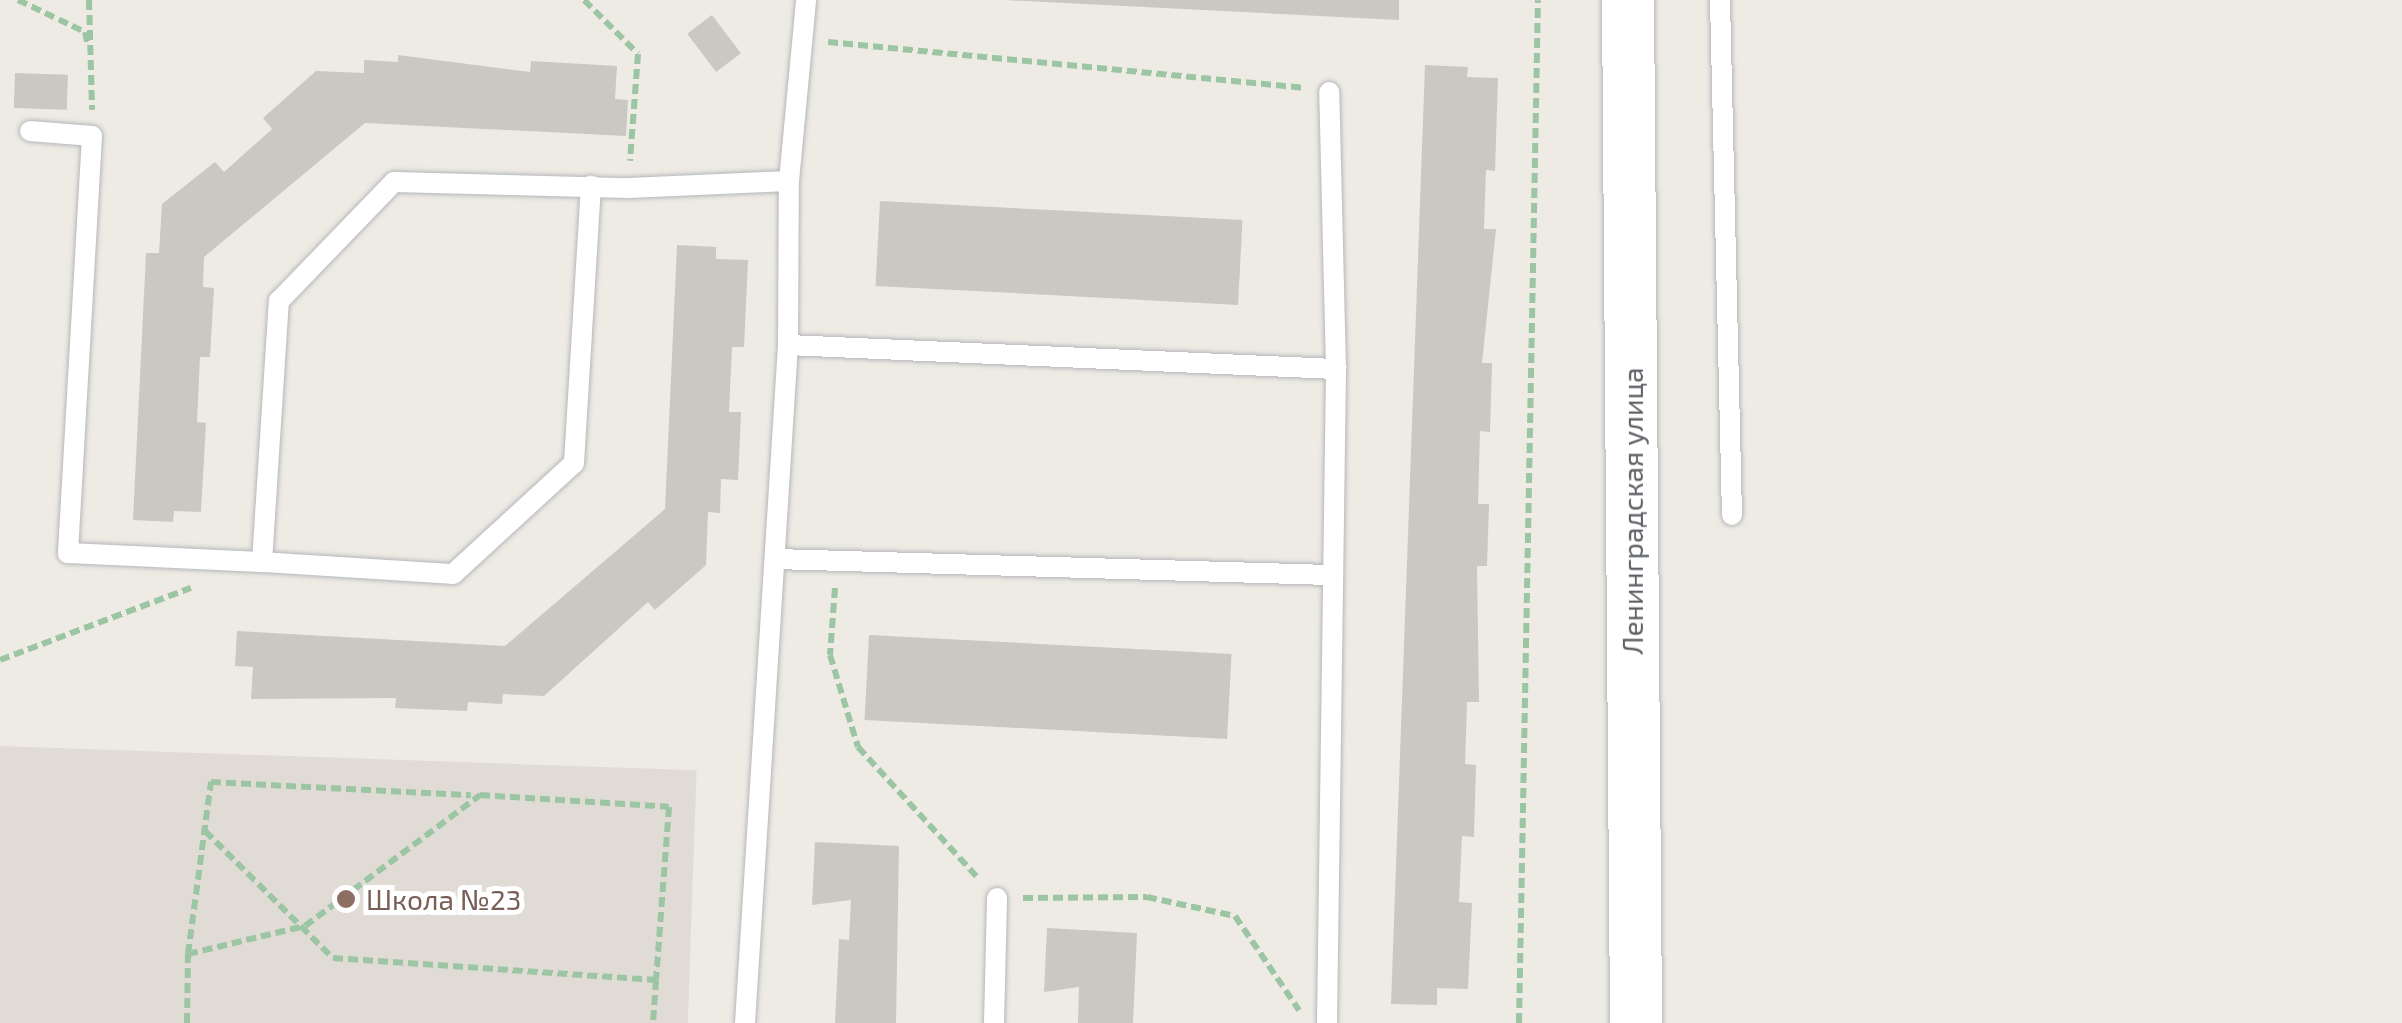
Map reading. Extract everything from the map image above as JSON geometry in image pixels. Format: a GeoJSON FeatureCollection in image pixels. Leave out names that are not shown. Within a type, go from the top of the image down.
{"type":"FeatureCollection","features":[{"type":"Feature","properties":{"kind":"street","name":"Ленинградская улица"},"geometry":{"type":"LineString","coordinates":[[1628,0],[1636,1023]]}},
{"type":"Feature","properties":{"kind":"lane"},"geometry":{"type":"LineString","coordinates":[[745,1023],[788,345],[789,181],[806,0]]}},
{"type":"Feature","properties":{"kind":"lane"},"geometry":{"type":"LineString","coordinates":[[1720,0],[1732,515]]}},
{"type":"Feature","properties":{"kind":"lane"},"geometry":{"type":"LineString","coordinates":[[1327,1023],[1336,370],[1330,92]]}},
{"type":"Feature","properties":{"kind":"lane"},"geometry":{"type":"LineString","coordinates":[[30,131],[92,136],[68,553],[453,574],[574,463],[591,186]]}},
{"type":"Feature","properties":{"kind":"lane"},"geometry":{"type":"LineString","coordinates":[[262,562],[279,301],[394,182],[628,188],[789,181]]}},
{"type":"Feature","properties":{"kind":"lane"},"geometry":{"type":"LineString","coordinates":[[788,345],[1336,370]]}},
{"type":"Feature","properties":{"kind":"lane"},"geometry":{"type":"LineString","coordinates":[[775,558],[1332,575]]}},
{"type":"Feature","properties":{"kind":"lane"},"geometry":{"type":"LineString","coordinates":[[994,1023],[998,898]]}},
{"type":"Feature","properties":{"kind":"path"},"geometry":{"type":"LineString","coordinates":[[18,0],[85,32],[92,66]]}},
{"type":"Feature","properties":{"kind":"path"},"geometry":{"type":"LineString","coordinates":[[89,0],[92,136]]}},
{"type":"Feature","properties":{"kind":"path"},"geometry":{"type":"LineString","coordinates":[[584,0],[638,54],[628,188]]}},
{"type":"Feature","properties":{"kind":"path"},"geometry":{"type":"LineString","coordinates":[[1519,1023],[1538,0]]}},
{"type":"Feature","properties":{"kind":"path"},"geometry":{"type":"LineString","coordinates":[[803,40],[1330,92]]}},
{"type":"Feature","properties":{"kind":"path"},"geometry":{"type":"LineString","coordinates":[[838,560],[830,655],[858,747],[998,898],[1146,897],[1234,916],[1309,1023]]}},
{"type":"Feature","properties":{"kind":"path"},"geometry":{"type":"LineString","coordinates":[[0,660],[262,562]]}},
{"type":"Feature","properties":{"kind":"path"},"geometry":{"type":"LineString","coordinates":[[187,1023],[188,954],[211,782],[669,807],[653,1023]]}},
{"type":"Feature","properties":{"kind":"path"},"geometry":{"type":"LineString","coordinates":[[188,954],[305,926],[474,795]]}},
{"type":"Feature","properties":{"kind":"path"},"geometry":{"type":"LineString","coordinates":[[205,831],[333,958],[656,980]]}},
{"type":"Feature","properties":{"kind":"shaded area","name":"Школа №23"},"geometry":{"type":"Polygon","coordinates":[[[0,746],[697,770],[688,1023],[0,1023],[0,746]]]}},
{"type":"Feature","properties":{"kind":"building"},"geometry":{"type":"Polygon","coordinates":[[[1004,0],[1399,0],[1399,20],[1004,0]]]}},
{"type":"Feature","properties":{"kind":"building"},"geometry":{"type":"Polygon","coordinates":[[[712,15],[741,53],[716,72],[687,34],[712,15]]]}},
{"type":"Feature","properties":{"kind":"building"},"geometry":{"type":"Polygon","coordinates":[[[398,55],[530,72],[531,61],[617,66],[615,99],[628,100],[626,136],[365,123],[204,257],[203,287],[214,288],[210,357],[200,357],[197,422],[206,423],[201,512],[174,511],[173,522],[133,520],[146,253],[159,253],[162,204],[215,162],[224,172],[272,129],[263,118],[316,71],[364,73],[364,60],[398,62],[398,55]]]}},
{"type":"Feature","properties":{"kind":"building"},"geometry":{"type":"Polygon","coordinates":[[[1425,65],[1468,67],[1467,77],[1498,78],[1495,171],[1486,170],[1484,229],[1496,229],[1482,363],[1492,363],[1490,432],[1480,431],[1478,504],[1489,504],[1487,566],[1477,566],[1479,702],[1467,702],[1465,764],[1476,765],[1474,837],[1462,836],[1459,902],[1472,903],[1468,989],[1437,988],[1437,1005],[1391,1004],[1425,65]]]}},
{"type":"Feature","properties":{"kind":"building"},"geometry":{"type":"Polygon","coordinates":[[[15,73],[68,75],[67,110],[14,108],[15,73]]]}},
{"type":"Feature","properties":{"kind":"building"},"geometry":{"type":"Polygon","coordinates":[[[880,201],[1243,220],[1238,305],[876,286],[880,201]]]}},
{"type":"Feature","properties":{"kind":"building"},"geometry":{"type":"Polygon","coordinates":[[[677,245],[716,247],[716,259],[748,260],[744,347],[732,347],[729,412],[741,412],[738,480],[721,479],[720,513],[708,512],[706,565],[655,610],[648,602],[544,696],[503,694],[502,704],[468,702],[467,711],[395,708],[396,698],[251,699],[253,667],[235,666],[237,631],[505,646],[665,509],[677,245]]]}},
{"type":"Feature","properties":{"kind":"building"},"geometry":{"type":"Polygon","coordinates":[[[869,635],[1232,654],[1227,739],[865,720],[869,635]]]}},
{"type":"Feature","properties":{"kind":"building"},"geometry":{"type":"Polygon","coordinates":[[[815,842],[899,846],[896,1023],[835,1023],[839,939],[849,940],[851,900],[812,905],[815,842]]]}},
{"type":"Feature","properties":{"kind":"building"},"geometry":{"type":"Polygon","coordinates":[[[1047,928],[1137,933],[1133,1023],[1078,1023],[1079,987],[1044,992],[1047,928]]]}},
{"type":"Feature","properties":{"kind":"place","name":"Школа №23"},"geometry":{"type":"Point","coordinates":[346,899]}}]}
